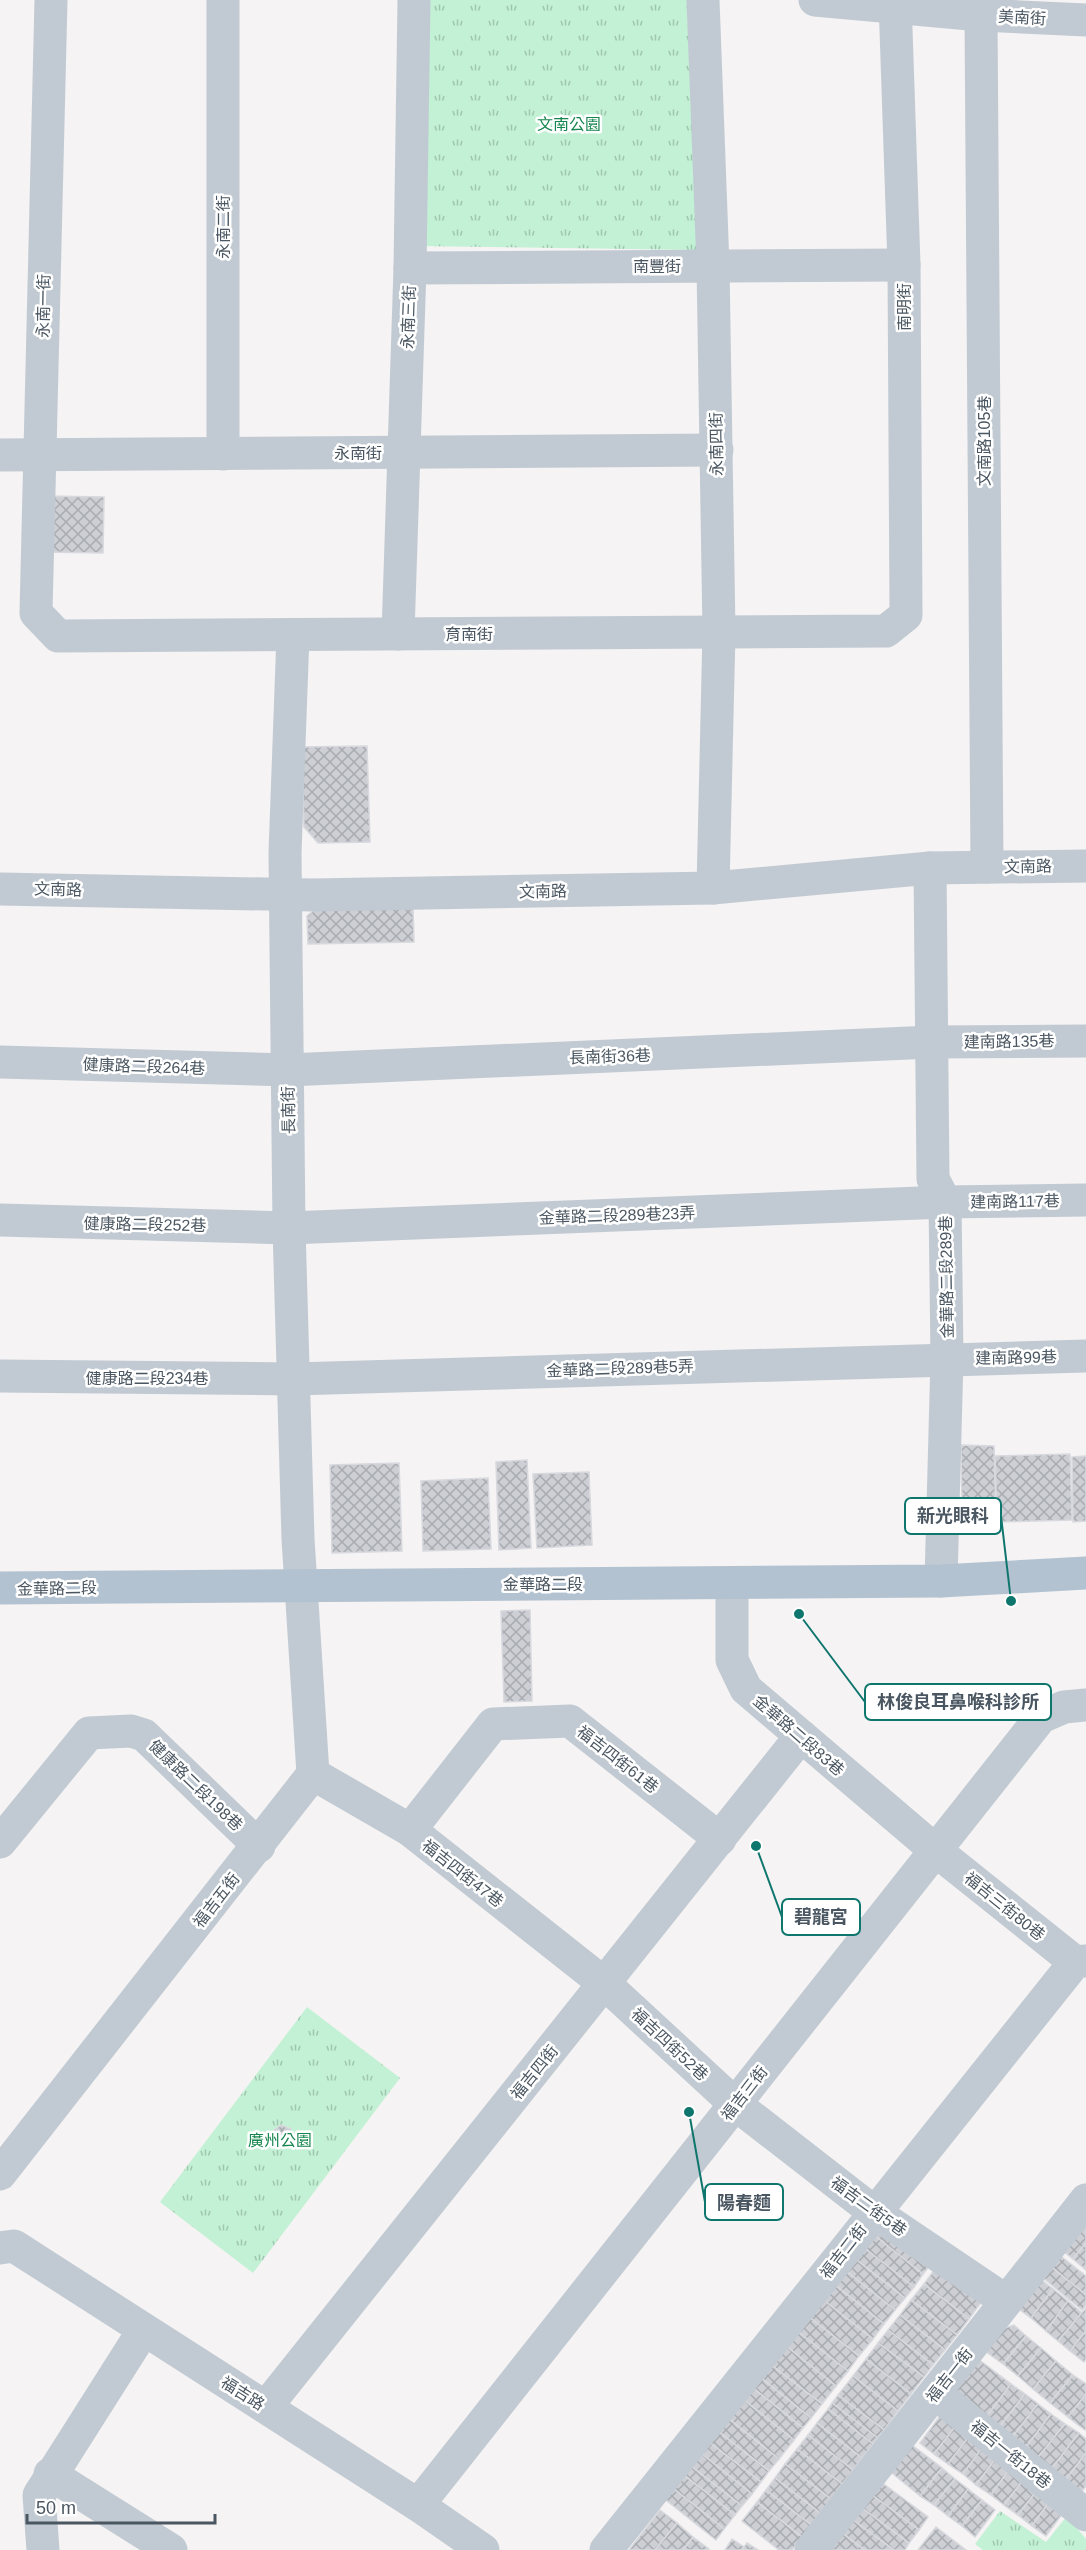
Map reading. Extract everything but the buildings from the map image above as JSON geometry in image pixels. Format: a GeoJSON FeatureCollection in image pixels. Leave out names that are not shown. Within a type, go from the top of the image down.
{"type":"FeatureCollection","features":[{"type":"Feature","properties":{"kind":"main road","name":"金華路二段"},"geometry":{"type":"LineString","coordinates":[[0,1588],[732,1584],[941,1581],[1086,1573]]}},
{"type":"Feature","properties":{"kind":"street","name":"永南一街"},"geometry":{"type":"LineString","coordinates":[[36,613],[51,0]]}},
{"type":"Feature","properties":{"kind":"street","name":"永南二街"},"geometry":{"type":"LineString","coordinates":[[223,0],[223,453]]}},
{"type":"Feature","properties":{"kind":"street","name":"永南三街"},"geometry":{"type":"LineString","coordinates":[[398,634],[410,268],[414,0]]}},
{"type":"Feature","properties":{"kind":"street","name":"永南四街"},"geometry":{"type":"LineString","coordinates":[[704,0],[713,266],[719,632],[713,888]]}},
{"type":"Feature","properties":{"kind":"street","name":"美南街"},"geometry":{"type":"LineString","coordinates":[[815,0],[895,3],[981,15],[1086,20]]}},
{"type":"Feature","properties":{"kind":"street","name":"南明街"},"geometry":{"type":"LineString","coordinates":[[895,3],[904,265],[906,615]]}},
{"type":"Feature","properties":{"kind":"street","name":"文南路105巷"},"geometry":{"type":"LineString","coordinates":[[981,15],[987,867]]}},
{"type":"Feature","properties":{"kind":"street","name":"南豐街"},"geometry":{"type":"LineString","coordinates":[[410,268],[904,265]]}},
{"type":"Feature","properties":{"kind":"street","name":"永南街"},"geometry":{"type":"LineString","coordinates":[[0,455],[717,450]]}},
{"type":"Feature","properties":{"kind":"street","name":"育南街"},"geometry":{"type":"LineString","coordinates":[[36,613],[58,636],[886,631],[906,615]]}},
{"type":"Feature","properties":{"kind":"street","name":"長南街"},"geometry":{"type":"LineString","coordinates":[[293,635],[285,853],[290,1228],[302,1585]]}},
{"type":"Feature","properties":{"kind":"street","name":"文南路"},"geometry":{"type":"LineString","coordinates":[[0,888],[313,895],[713,888],[930,868],[1086,866]]}},
{"type":"Feature","properties":{"kind":"street","name":"金華路二段289巷"},"geometry":{"type":"LineString","coordinates":[[930,868],[933,1179],[945,1202],[947,1358],[941,1581]]}},
{"type":"Feature","properties":{"kind":"street","name":"建南路135巷"},"geometry":{"type":"LineString","coordinates":[[932,1042],[1086,1041]]}},
{"type":"Feature","properties":{"kind":"street","name":"長南街36巷"},"geometry":{"type":"LineString","coordinates":[[288,1070],[932,1042]]}},
{"type":"Feature","properties":{"kind":"street","name":"健康路二段264巷"},"geometry":{"type":"LineString","coordinates":[[0,1062],[288,1070]]}},
{"type":"Feature","properties":{"kind":"street","name":"建南路117巷"},"geometry":{"type":"LineString","coordinates":[[945,1202],[1086,1200]]}},
{"type":"Feature","properties":{"kind":"street","name":"金華路二段289巷23弄"},"geometry":{"type":"LineString","coordinates":[[290,1228],[945,1202]]}},
{"type":"Feature","properties":{"kind":"street","name":"健康路二段252巷"},"geometry":{"type":"LineString","coordinates":[[0,1220],[290,1228]]}},
{"type":"Feature","properties":{"kind":"street","name":"建南路99巷"},"geometry":{"type":"LineString","coordinates":[[947,1358],[1086,1356]]}},
{"type":"Feature","properties":{"kind":"street","name":"金華路二段289巷5弄"},"geometry":{"type":"LineString","coordinates":[[294,1378],[947,1358]]}},
{"type":"Feature","properties":{"kind":"street","name":"健康路二段234巷"},"geometry":{"type":"LineString","coordinates":[[0,1377],[294,1378]]}},
{"type":"Feature","properties":{"kind":"street","name":"金華路二段83巷"},"geometry":{"type":"LineString","coordinates":[[732,1584],[732,1660],[746,1689],[935,1850]]}},
{"type":"Feature","properties":{"kind":"street"},"geometry":{"type":"LineString","coordinates":[[302,1585],[313,1774]]}},
{"type":"Feature","properties":{"kind":"street","name":"福吉三街"},"geometry":{"type":"LineString","coordinates":[[417,2505],[1041,1717],[1064,1707],[1086,1705]]}},
{"type":"Feature","properties":{"kind":"street","name":"福吉四街61巷"},"geometry":{"type":"LineString","coordinates":[[410,1830],[493,1724],[570,1720],[720,1839]]}},
{"type":"Feature","properties":{"kind":"street","name":"健康路二段198巷"},"geometry":{"type":"LineString","coordinates":[[0,1842],[89,1733],[130,1731],[144,1735],[259,1846]]}},
{"type":"Feature","properties":{"kind":"street","name":"福吉四街"},"geometry":{"type":"LineString","coordinates":[[266,2407],[801,1736]]}},
{"type":"Feature","properties":{"kind":"street","name":"福吉四街47巷"},"geometry":{"type":"LineString","coordinates":[[313,1774],[410,1830],[604,1984]]}},
{"type":"Feature","properties":{"kind":"street","name":"福吉五街"},"geometry":{"type":"LineString","coordinates":[[0,2174],[259,1846],[313,1774]]}},
{"type":"Feature","properties":{"kind":"street","name":"福吉三街80巷"},"geometry":{"type":"LineString","coordinates":[[935,1850],[1080,1961]]}},
{"type":"Feature","properties":{"kind":"street","name":"福吉二街"},"geometry":{"type":"LineString","coordinates":[[606,2550],[874,2212],[1080,1961]]}},
{"type":"Feature","properties":{"kind":"street","name":"福吉四街52巷"},"geometry":{"type":"LineString","coordinates":[[604,1984],[735,2104]]}},
{"type":"Feature","properties":{"kind":"street","name":"福吉二街5巷"},"geometry":{"type":"LineString","coordinates":[[735,2104],[874,2212],[1006,2301]]}},
{"type":"Feature","properties":{"kind":"street","name":"福吉一街"},"geometry":{"type":"LineString","coordinates":[[811,2550],[1086,2200]]}},
{"type":"Feature","properties":{"kind":"street","name":"福吉路"},"geometry":{"type":"LineString","coordinates":[[0,2248],[14,2246],[143,2331],[266,2407],[483,2550]]}},
{"type":"Feature","properties":{"kind":"street"},"geometry":{"type":"LineString","coordinates":[[43,2550],[39,2495],[50,2474],[143,2331]]}},
{"type":"Feature","properties":{"kind":"street","name":"福吉一街18巷"},"geometry":{"type":"LineString","coordinates":[[935,2393],[1086,2515]]}},
{"type":"Feature","properties":{"kind":"street"},"geometry":{"type":"LineString","coordinates":[[50,2474],[171,2550]]}},
{"type":"Feature","properties":{"kind":"green space","name":"文南公園"},"geometry":{"type":"Polygon","coordinates":[[[424,0],[691,0],[698,250],[415,246],[424,0]]]}},
{"type":"Feature","properties":{"kind":"green space","name":"廣州公園"},"geometry":{"type":"Polygon","coordinates":[[[307,2007],[400,2078],[253,2273],[160,2202],[307,2007]]]}},
{"type":"Feature","properties":{"kind":"green space"},"geometry":{"type":"Polygon","coordinates":[[[1000,2511],[1046,2542],[1067,2516],[1086,2539],[1086,2550],[983,2550],[975,2544],[1000,2511]]]}},
{"type":"Feature","properties":{"kind":"place","name":"新光眼科"},"geometry":{"type":"Point","coordinates":[1011,1601]}},
{"type":"Feature","properties":{"kind":"place","name":"林俊良耳鼻喉科診所"},"geometry":{"type":"Point","coordinates":[799,1614]}},
{"type":"Feature","properties":{"kind":"place","name":"碧龍宮"},"geometry":{"type":"Point","coordinates":[756,1846]}},
{"type":"Feature","properties":{"kind":"place","name":"陽春麵"},"geometry":{"type":"Point","coordinates":[689,2112]}}]}
